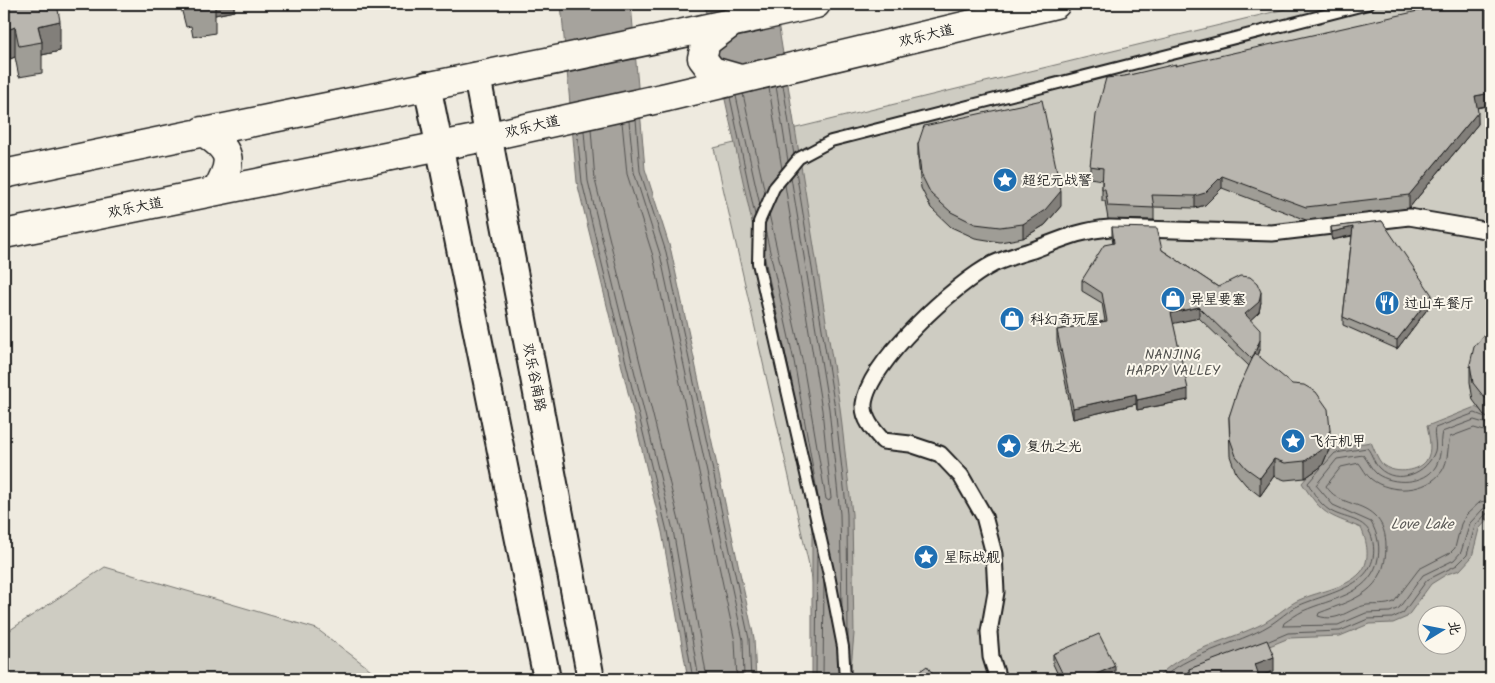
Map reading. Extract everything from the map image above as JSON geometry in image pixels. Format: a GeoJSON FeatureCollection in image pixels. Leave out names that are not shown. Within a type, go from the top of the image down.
{"type":"FeatureCollection","features":[{"type":"Feature","properties":{"kind":"main road"},"geometry":{"type":"LineString","coordinates":[[4,174],[538,62],[658,40],[816,4]]}},
{"type":"Feature","properties":{"kind":"main road","name":"欢乐大道"},"geometry":{"type":"LineString","coordinates":[[4,234],[490,136],[1056,4]]}},
{"type":"Feature","properties":{"kind":"main road"},"geometry":{"type":"LineString","coordinates":[[731,23],[706,42],[702,58],[712,71],[740,79]]}},
{"type":"Feature","properties":{"kind":"main road"},"geometry":{"type":"LineString","coordinates":[[202,131],[221,144],[228,154],[228,170],[217,190]]}},
{"type":"Feature","properties":{"kind":"street","name":"欢乐谷南路"},"geometry":{"type":"LineString","coordinates":[[477,76],[490,136],[591,679]]}},
{"type":"Feature","properties":{"kind":"street"},"geometry":{"type":"LineString","coordinates":[[427,85],[438,147],[487,374],[547,679]]}},
{"type":"Feature","properties":{"kind":"street"},"geometry":{"type":"LineString","coordinates":[[998,679],[990,657],[989,632],[996,592],[994,554],[984,516],[961,476],[940,454],[910,444],[883,441],[870,425],[864,406],[868,388],[900,343],[945,298],[993,264],[1086,230],[1110,228],[1272,233],[1409,217],[1491,231]]}},
{"type":"Feature","properties":{"kind":"lane"},"geometry":{"type":"LineString","coordinates":[[845,679],[843,647],[829,575],[758,263],[760,222],[774,188],[799,158],[831,141],[1368,4]]}},
{"type":"Feature","properties":{"kind":"green space","name":"NANJING HAPPY VALLEY"},"geometry":{"type":"Polygon","coordinates":[[[1306,4],[1491,4],[1491,679],[821,679],[812,578],[714,148],[1306,4]]]}},
{"type":"Feature","properties":{"kind":"green space"},"geometry":{"type":"Polygon","coordinates":[[[105,567],[317,629],[383,679],[4,679],[4,634],[105,567]]]}},
{"type":"Feature","properties":{"kind":"water"},"geometry":{"type":"Polygon","coordinates":[[[561,4],[631,4],[645,169],[671,251],[754,638],[756,679],[688,679],[662,532],[577,182],[561,4]]]}},
{"type":"Feature","properties":{"kind":"water"},"geometry":{"type":"Polygon","coordinates":[[[704,4],[775,4],[840,408],[852,514],[854,634],[850,679],[812,679],[812,529],[783,363],[704,4]]]}},
{"type":"Feature","properties":{"kind":"water","name":"Love Lake"},"geometry":{"type":"Polygon","coordinates":[[[1475,407],[1491,415],[1491,516],[1479,529],[1472,557],[1460,570],[1447,574],[1431,584],[1407,617],[1393,623],[1369,624],[1340,636],[1289,638],[1189,679],[1157,679],[1166,669],[1191,653],[1264,623],[1295,602],[1339,587],[1361,572],[1366,562],[1367,550],[1361,528],[1327,513],[1315,502],[1302,483],[1332,448],[1371,442],[1382,464],[1386,467],[1398,471],[1411,470],[1422,465],[1428,457],[1430,444],[1427,426],[1475,407]]]}},
{"type":"Feature","properties":{"kind":"building"},"geometry":{"type":"Polygon","coordinates":[[[57,4],[60,21],[38,26],[42,42],[19,46],[15,27],[10,29],[5,5],[57,4]]]}},
{"type":"Feature","properties":{"kind":"building"},"geometry":{"type":"Polygon","coordinates":[[[192,4],[209,4],[193,7],[192,4]]]}},
{"type":"Feature","properties":{"kind":"building"},"geometry":{"type":"Polygon","coordinates":[[[1449,4],[1491,4],[1491,93],[1475,96],[1478,112],[1409,195],[1306,207],[1222,176],[1205,193],[1195,196],[1152,195],[1154,208],[1108,206],[1105,189],[1102,189],[1103,168],[1090,166],[1096,115],[1106,78],[1125,76],[1176,64],[1175,66],[1449,4]]]}},
{"type":"Feature","properties":{"kind":"building"},"geometry":{"type":"Polygon","coordinates":[[[1042,100],[1061,191],[1045,210],[1023,224],[1000,227],[975,224],[951,212],[931,194],[921,174],[918,144],[924,126],[1042,100]]]}},
{"type":"Feature","properties":{"kind":"building"},"geometry":{"type":"Polygon","coordinates":[[[1382,221],[1432,295],[1397,340],[1343,317],[1353,227],[1332,232],[1331,227],[1382,221]]]}},
{"type":"Feature","properties":{"kind":"building"},"geometry":{"type":"Polygon","coordinates":[[[1112,227],[1157,228],[1162,250],[1218,287],[1240,276],[1250,277],[1257,283],[1261,292],[1259,302],[1245,314],[1260,330],[1260,340],[1252,359],[1199,307],[1171,313],[1188,389],[1137,400],[1136,394],[1073,408],[1057,330],[1107,321],[1102,293],[1082,280],[1104,245],[1114,243],[1112,227]]]}},
{"type":"Feature","properties":{"kind":"building"},"geometry":{"type":"Polygon","coordinates":[[[1491,331],[1491,401],[1484,397],[1473,383],[1470,364],[1474,347],[1486,333],[1491,331]]]}},
{"type":"Feature","properties":{"kind":"building"},"geometry":{"type":"Polygon","coordinates":[[[1255,353],[1292,384],[1304,385],[1316,392],[1328,409],[1330,430],[1322,449],[1305,461],[1285,463],[1274,459],[1260,478],[1246,468],[1236,456],[1230,439],[1229,417],[1238,389],[1255,353]]]}},
{"type":"Feature","properties":{"kind":"building"},"geometry":{"type":"Polygon","coordinates":[[[1099,634],[1115,666],[1085,679],[1065,679],[1053,654],[1099,634]]]}},
{"type":"Feature","properties":{"kind":"building"},"geometry":{"type":"Polygon","coordinates":[[[1267,640],[1274,657],[1255,664],[1260,679],[1193,679],[1189,669],[1267,640]]]}},
{"type":"Feature","properties":{"kind":"building"},"geometry":{"type":"Polygon","coordinates":[[[927,666],[936,679],[909,679],[927,666]]]}},
{"type":"Feature","properties":{"kind":"place","name":"超纪元战警"},"geometry":{"type":"Point","coordinates":[1005,180]}},
{"type":"Feature","properties":{"kind":"place","name":"异星要塞"},"geometry":{"type":"Point","coordinates":[1173,299]}},
{"type":"Feature","properties":{"kind":"place","name":"过山车餐厅"},"geometry":{"type":"Point","coordinates":[1387,303]}},
{"type":"Feature","properties":{"kind":"place","name":"科幻奇玩屋"},"geometry":{"type":"Point","coordinates":[1012,319]}},
{"type":"Feature","properties":{"kind":"place","name":"飞行机甲"},"geometry":{"type":"Point","coordinates":[1293,441]}},
{"type":"Feature","properties":{"kind":"place","name":"复仇之光"},"geometry":{"type":"Point","coordinates":[1009,446]}},
{"type":"Feature","properties":{"kind":"place","name":"星际战舰"},"geometry":{"type":"Point","coordinates":[926,557]}}]}
